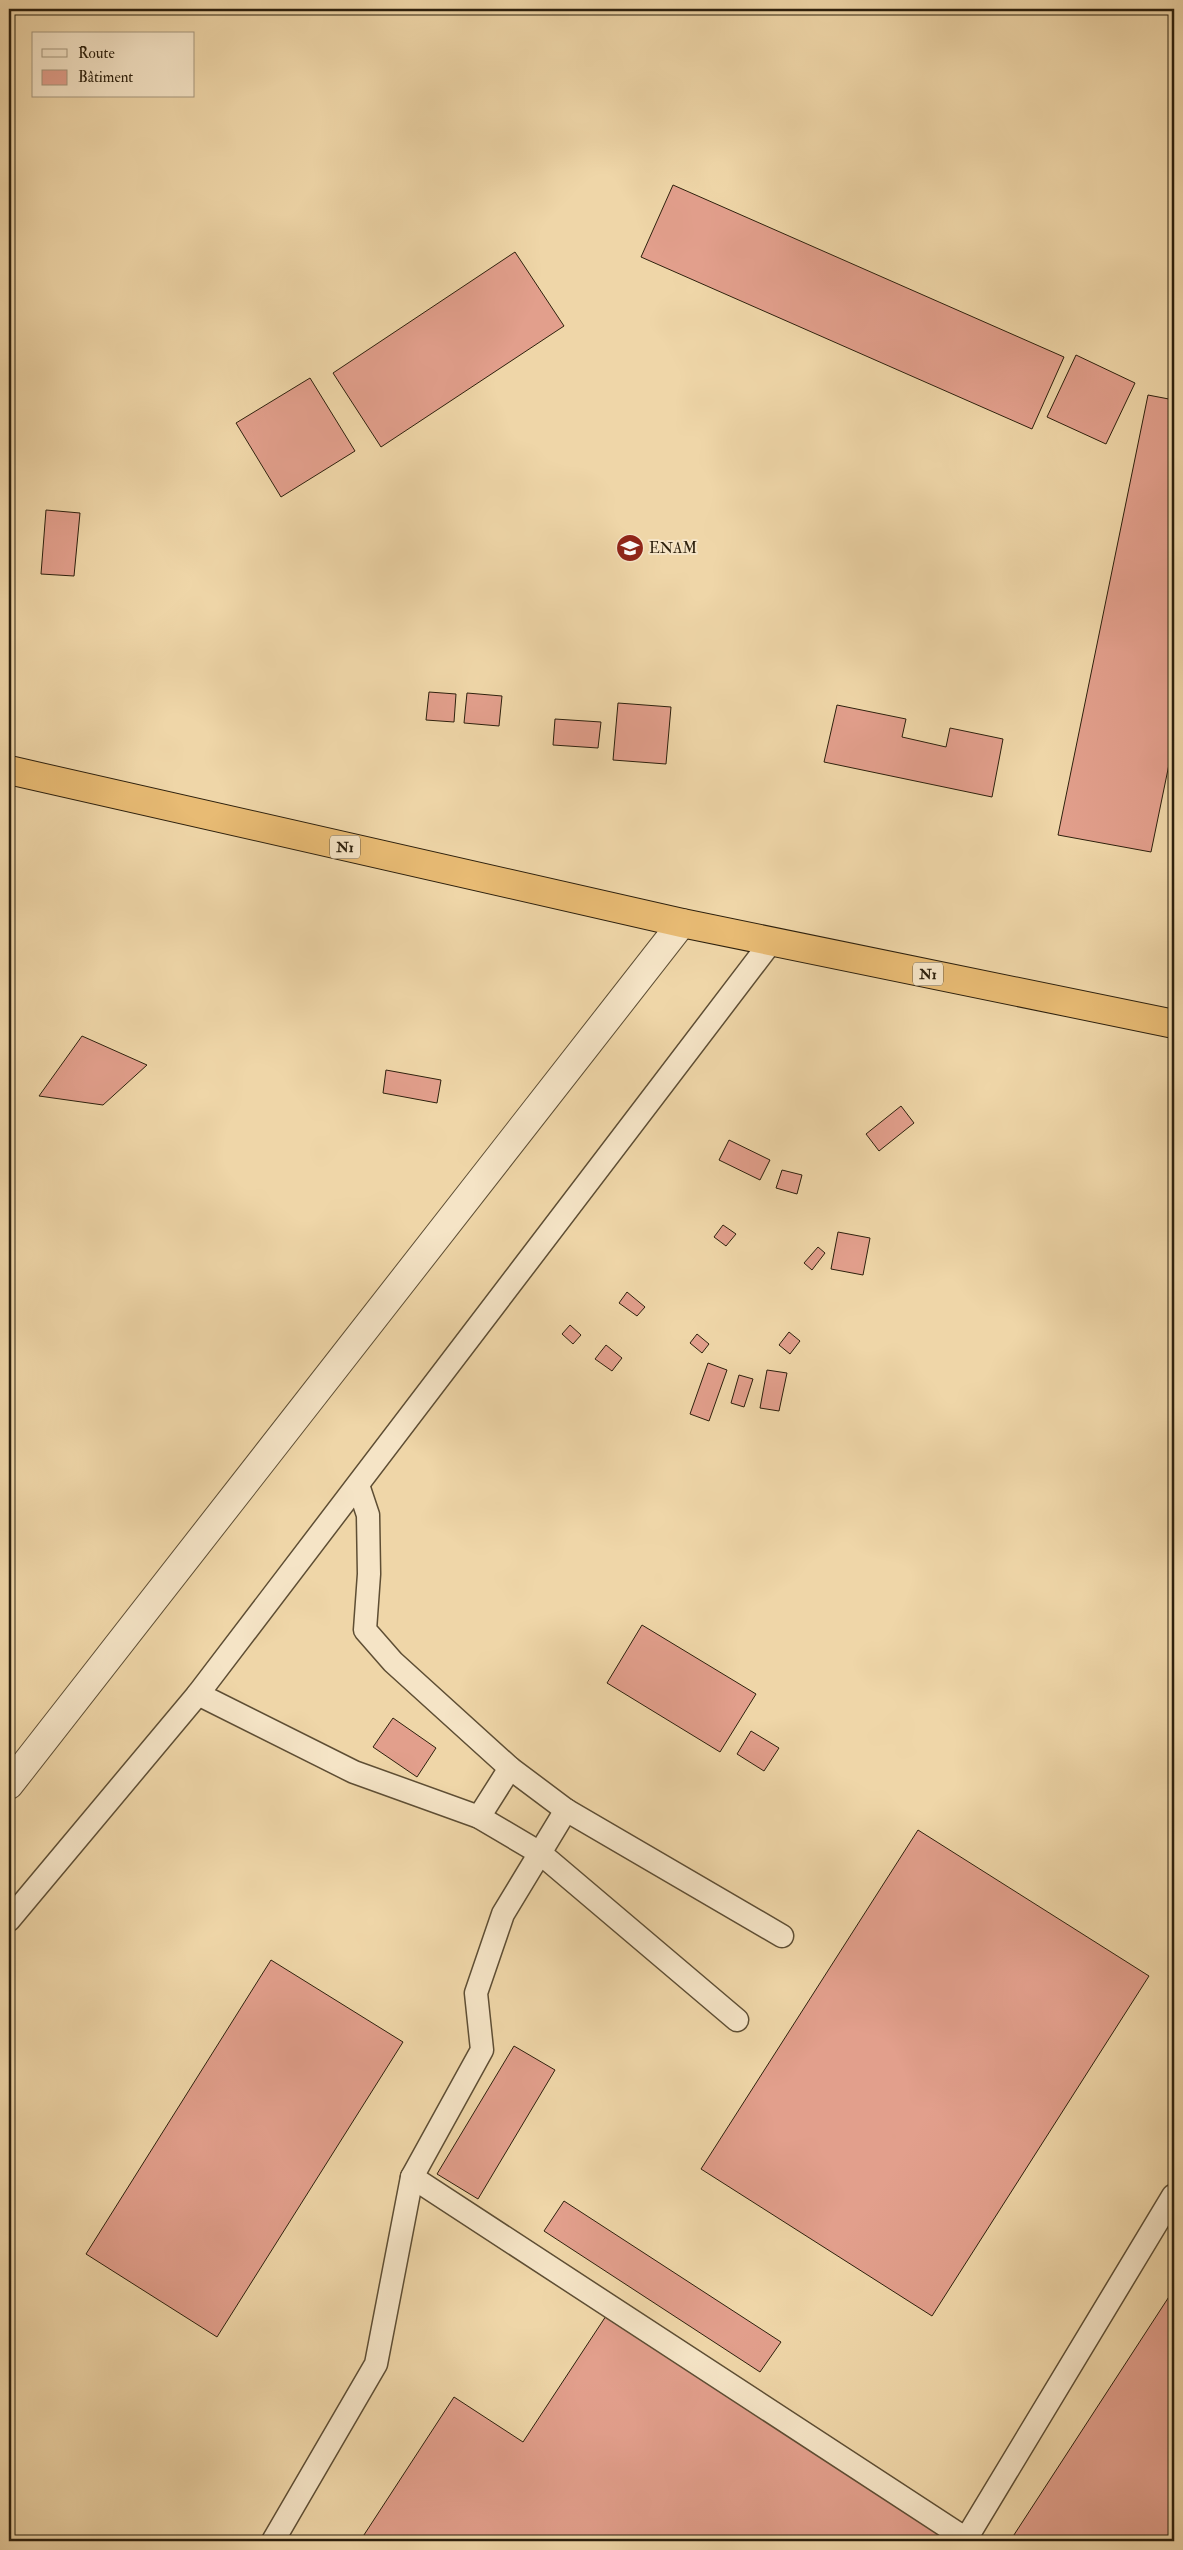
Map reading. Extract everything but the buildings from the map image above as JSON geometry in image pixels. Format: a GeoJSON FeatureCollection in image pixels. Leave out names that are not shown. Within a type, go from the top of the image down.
{"type":"FeatureCollection","features":[{"type":"Feature","properties":{"kind":"highway","name":"N1"},"geometry":{"type":"LineString","coordinates":[[9,770],[682,923],[1174,1024]]}},
{"type":"Feature","properties":{"kind":"street"},"geometry":{"type":"LineString","coordinates":[[9,1784],[682,923]]}},
{"type":"Feature","properties":{"kind":"lane"},"geometry":{"type":"LineString","coordinates":[[9,1920],[198,1694],[771,942]]}},
{"type":"Feature","properties":{"kind":"lane"},"geometry":{"type":"LineString","coordinates":[[358,1485],[368,1515],[370,1574],[366,1630],[393,1662],[510,1768],[566,1810],[782,1936]]}},
{"type":"Feature","properties":{"kind":"lane"},"geometry":{"type":"LineString","coordinates":[[198,1694],[354,1772],[479,1817],[540,1853],[737,2020]]}},
{"type":"Feature","properties":{"kind":"lane"},"geometry":{"type":"LineString","coordinates":[[479,1817],[510,1768]]}},
{"type":"Feature","properties":{"kind":"lane"},"geometry":{"type":"LineString","coordinates":[[273,2541],[376,2364],[412,2177],[482,2050],[476,1993],[504,1914],[566,1810]]}},
{"type":"Feature","properties":{"kind":"lane"},"geometry":{"type":"LineString","coordinates":[[412,2177],[966,2539],[1173,2196]]}},
{"type":"Feature","properties":{"kind":"place","name":"ENAM"},"geometry":{"type":"Point","coordinates":[630,548]}}]}
